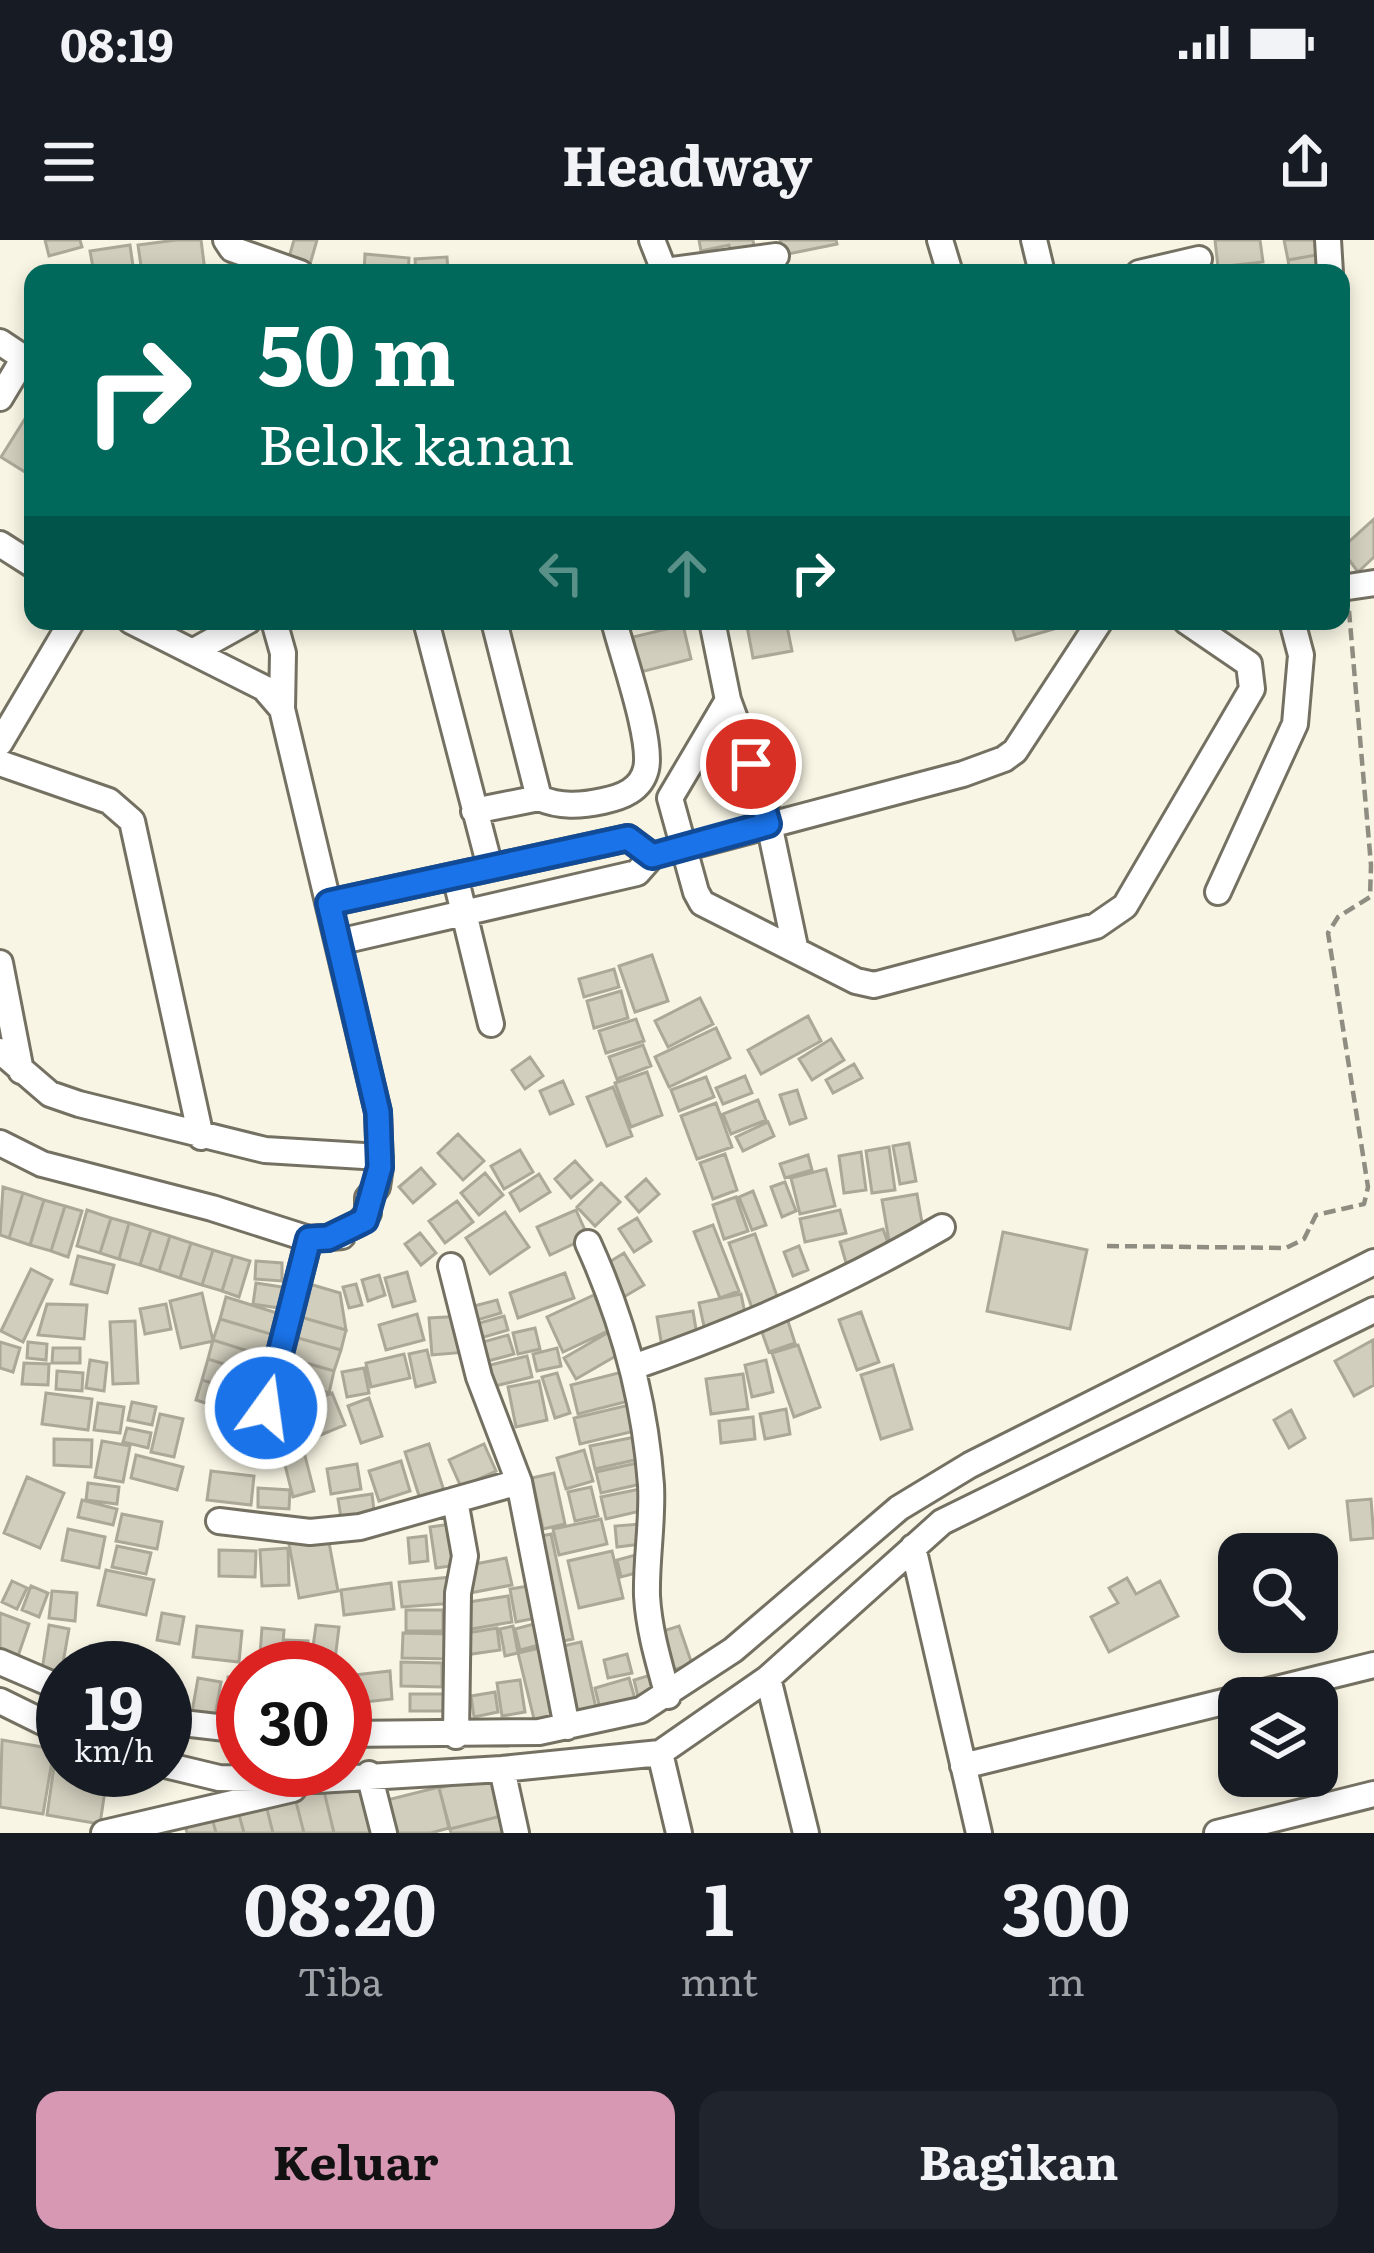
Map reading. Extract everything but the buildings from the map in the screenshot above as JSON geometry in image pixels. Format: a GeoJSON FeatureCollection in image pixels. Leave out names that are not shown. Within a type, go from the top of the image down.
{"type":"FeatureCollection","features":[{"type":"Feature","properties":{"kind":"street"},"geometry":{"type":"LineString","coordinates":[[228,254],[266,264]]}},
{"type":"Feature","properties":{"kind":"street"},"geometry":{"type":"LineString","coordinates":[[720,264],[776,256]]}},
{"type":"Feature","properties":{"kind":"street"},"geometry":{"type":"LineString","coordinates":[[0,398],[12,351]]}},
{"type":"Feature","properties":{"kind":"street"},"geometry":{"type":"LineString","coordinates":[[0,743],[68,630]]}},
{"type":"Feature","properties":{"kind":"street"},"geometry":{"type":"LineString","coordinates":[[149,630],[264,688],[282,710]]}},
{"type":"Feature","properties":{"kind":"street"},"geometry":{"type":"LineString","coordinates":[[192,652],[232,630]]}},
{"type":"Feature","properties":{"kind":"street"},"geometry":{"type":"LineString","coordinates":[[0,1143],[42,1164],[318,1239],[363,1233],[378,1222],[383,1209],[378,1112],[282,710],[283,653],[277,630]]}},
{"type":"Feature","properties":{"kind":"street"},"geometry":{"type":"LineString","coordinates":[[428,630],[490,867]]}},
{"type":"Feature","properties":{"kind":"street"},"geometry":{"type":"LineString","coordinates":[[496,630],[538,798]]}},
{"type":"Feature","properties":{"kind":"street"},"geometry":{"type":"LineString","coordinates":[[474,811],[538,798],[583,805],[622,797],[636,786],[646,772],[646,748],[616,630]]}},
{"type":"Feature","properties":{"kind":"street"},"geometry":{"type":"LineString","coordinates":[[714,630],[728,700],[763,795],[795,947]]}},
{"type":"Feature","properties":{"kind":"street"},"geometry":{"type":"LineString","coordinates":[[338,942],[637,873],[652,856],[1004,759],[1015,751],[1094,630]]}},
{"type":"Feature","properties":{"kind":"street"},"geometry":{"type":"LineString","coordinates":[[728,700],[670,798],[702,903],[874,986],[1111,919],[1125,906],[1252,689],[1250,664],[1199,630]]}},
{"type":"Feature","properties":{"kind":"street"},"geometry":{"type":"LineString","coordinates":[[1218,892],[1295,724],[1301,655],[1294,630]]}},
{"type":"Feature","properties":{"kind":"street"},"geometry":{"type":"LineString","coordinates":[[0,764],[109,801],[132,821],[201,1137]]}},
{"type":"Feature","properties":{"kind":"street"},"geometry":{"type":"LineString","coordinates":[[329,903],[628,838],[652,856]]}},
{"type":"Feature","properties":{"kind":"street"},"geometry":{"type":"LineString","coordinates":[[560,852],[569,889]]}},
{"type":"Feature","properties":{"kind":"street"},"geometry":{"type":"LineString","coordinates":[[455,875],[491,1024]]}},
{"type":"Feature","properties":{"kind":"street"},"geometry":{"type":"LineString","coordinates":[[0,963],[22,1073]]}},
{"type":"Feature","properties":{"kind":"street"},"geometry":{"type":"LineString","coordinates":[[0,1051],[50,1094],[201,1137],[379,1173]]}},
{"type":"Feature","properties":{"kind":"street"},"geometry":{"type":"LineString","coordinates":[[633,1367],[692,1347],[847,1280],[942,1227]]}},
{"type":"Feature","properties":{"kind":"street"},"geometry":{"type":"LineString","coordinates":[[266,1408],[318,1239]]}},
{"type":"Feature","properties":{"kind":"street"},"geometry":{"type":"LineString","coordinates":[[588,1243],[642,1405],[651,1489],[647,1595],[651,1634],[668,1696]]}},
{"type":"Feature","properties":{"kind":"street"},"geometry":{"type":"LineString","coordinates":[[372,1734],[539,1732],[641,1710],[734,1650],[899,1508],[970,1465],[1374,1262]]}},
{"type":"Feature","properties":{"kind":"street"},"geometry":{"type":"LineString","coordinates":[[451,1266],[478,1377],[519,1482],[567,1726]]}},
{"type":"Feature","properties":{"kind":"street"},"geometry":{"type":"LineString","coordinates":[[372,1774],[502,1769],[660,1753],[768,1678],[943,1522],[1374,1310]]}},
{"type":"Feature","properties":{"kind":"street"},"geometry":{"type":"LineString","coordinates":[[220,1521],[310,1532],[360,1527],[519,1482]]}},
{"type":"Feature","properties":{"kind":"street"},"geometry":{"type":"LineString","coordinates":[[455,1500],[465,1556],[458,1593],[456,1736]]}},
{"type":"Feature","properties":{"kind":"street"},"geometry":{"type":"LineString","coordinates":[[914,1547],[980,1833]]}},
{"type":"Feature","properties":{"kind":"street"},"geometry":{"type":"LineString","coordinates":[[0,1661],[36,1677]]}},
{"type":"Feature","properties":{"kind":"street"},"geometry":{"type":"LineString","coordinates":[[963,1766],[1374,1665]]}},
{"type":"Feature","properties":{"kind":"street"},"geometry":{"type":"LineString","coordinates":[[768,1678],[806,1833]]}},
{"type":"Feature","properties":{"kind":"street"},"geometry":{"type":"LineString","coordinates":[[0,1701],[36,1719]]}},
{"type":"Feature","properties":{"kind":"street"},"geometry":{"type":"LineString","coordinates":[[660,1753],[679,1833]]}},
{"type":"Feature","properties":{"kind":"street"},"geometry":{"type":"LineString","coordinates":[[502,1769],[515,1833]]}},
{"type":"Feature","properties":{"kind":"street"},"geometry":{"type":"LineString","coordinates":[[372,1786],[384,1833]]}},
{"type":"Feature","properties":{"kind":"street"},"geometry":{"type":"LineString","coordinates":[[1217,1833],[1374,1794]]}},
{"type":"Feature","properties":{"kind":"street"},"geometry":{"type":"LineString","coordinates":[[104,1833],[249,1797]]}},
{"type":"Feature","properties":{"kind":"path"},"geometry":{"type":"LineString","coordinates":[[1107,1246],[1286,1248],[1304,1239],[1316,1215],[1364,1204],[1368,1186],[1328,933],[1339,917],[1370,897],[1371,865],[1348,630]]}},
{"type":"Feature","properties":{"kind":"route"},"geometry":{"type":"LineString","coordinates":[[266,1408],[309,1239],[328,1238],[365,1220],[380,1167],[378,1112],[329,903],[628,838],[652,856],[768,824],[751,764]]}}]}
